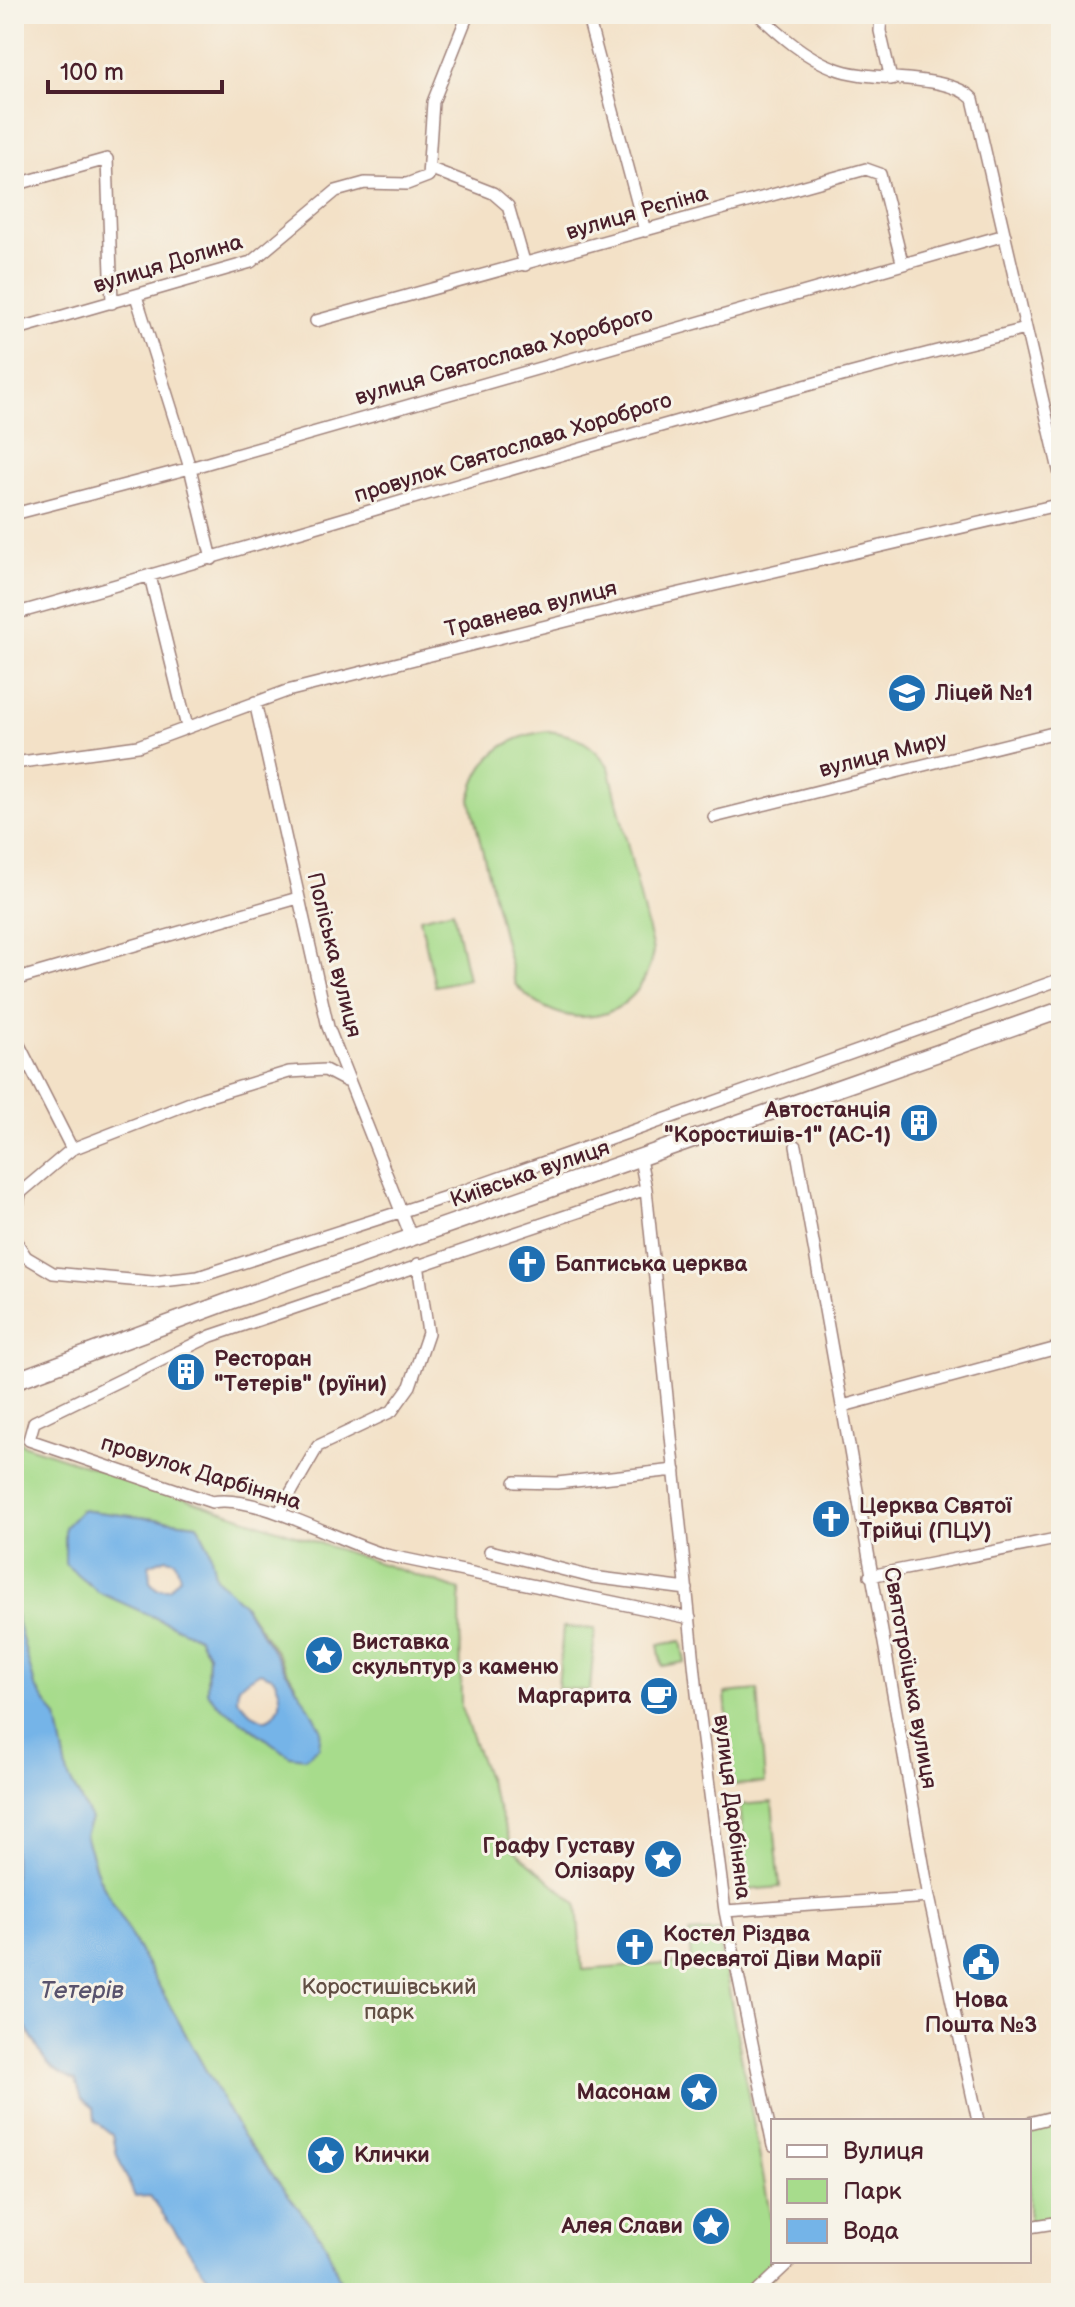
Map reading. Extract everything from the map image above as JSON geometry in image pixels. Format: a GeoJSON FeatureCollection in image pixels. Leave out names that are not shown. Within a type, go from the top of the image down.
{"type":"FeatureCollection","features":[{"type":"Feature","properties":{"kind":"main road","name":"Київська вулиця"},"geometry":{"type":"LineString","coordinates":[[14,1381],[233,1300],[1061,1010]]}},
{"type":"Feature","properties":{"kind":"street"},"geometry":{"type":"LineString","coordinates":[[468,14],[433,102],[429,168],[493,193],[508,206],[525,265]]}},
{"type":"Feature","properties":{"kind":"street"},"geometry":{"type":"LineString","coordinates":[[587,14],[645,231]]}},
{"type":"Feature","properties":{"kind":"street"},"geometry":{"type":"LineString","coordinates":[[758,14],[808,55],[836,69],[965,91],[973,99],[1061,479]]}},
{"type":"Feature","properties":{"kind":"street"},"geometry":{"type":"LineString","coordinates":[[881,14],[880,31],[891,79]]}},
{"type":"Feature","properties":{"kind":"street"},"geometry":{"type":"LineString","coordinates":[[14,185],[107,159],[112,303]]}},
{"type":"Feature","properties":{"kind":"street","name":"вулиця Долина"},"geometry":{"type":"LineString","coordinates":[[14,330],[251,262],[336,191],[365,183],[407,184],[428,176],[429,168]]}},
{"type":"Feature","properties":{"kind":"street","name":"вулиця Рєпіна"},"geometry":{"type":"LineString","coordinates":[[316,321],[866,169],[880,174],[902,262]]}},
{"type":"Feature","properties":{"kind":"street","name":"вулиця Святослава Хороброго"},"geometry":{"type":"LineString","coordinates":[[14,514],[190,468],[1005,235]]}},
{"type":"Feature","properties":{"kind":"street"},"geometry":{"type":"LineString","coordinates":[[136,296],[190,468],[212,559]]}},
{"type":"Feature","properties":{"kind":"street","name":"провулок Святослава Хороброго"},"geometry":{"type":"LineString","coordinates":[[14,614],[212,559],[516,466],[832,376],[1026,329]]}},
{"type":"Feature","properties":{"kind":"street","name":"Травнева вулиця"},"geometry":{"type":"LineString","coordinates":[[14,763],[138,746],[255,702],[646,601],[1061,504]]}},
{"type":"Feature","properties":{"kind":"street"},"geometry":{"type":"LineString","coordinates":[[150,576],[187,727]]}},
{"type":"Feature","properties":{"kind":"street","name":"Поліська вулиця"},"geometry":{"type":"LineString","coordinates":[[255,702],[328,1027],[346,1081],[412,1239]]}},
{"type":"Feature","properties":{"kind":"street","name":"вулиця Миру"},"geometry":{"type":"LineString","coordinates":[[714,817],[1061,731]]}},
{"type":"Feature","properties":{"kind":"street"},"geometry":{"type":"LineString","coordinates":[[14,980],[298,898]]}},
{"type":"Feature","properties":{"kind":"street","name":"Київська вулиця"},"geometry":{"type":"LineString","coordinates":[[72,1149],[20,1193],[14,1229],[17,1243],[26,1257],[53,1273],[107,1280],[153,1282],[198,1277],[1061,979]]}},
{"type":"Feature","properties":{"kind":"street"},"geometry":{"type":"LineString","coordinates":[[14,1035],[72,1149],[203,1098],[289,1072],[325,1070],[346,1081]]}},
{"type":"Feature","properties":{"kind":"street","name":"Святотроїцька вулиця"},"geometry":{"type":"LineString","coordinates":[[796,1146],[929,1897],[978,2119]]}},
{"type":"Feature","properties":{"kind":"street","name":"вулиця Дарбіняна"},"geometry":{"type":"LineString","coordinates":[[640,1159],[646,1189],[690,1618],[725,1911],[771,2136]]}},
{"type":"Feature","properties":{"kind":"street"},"geometry":{"type":"LineString","coordinates":[[279,1513],[318,1446],[392,1411],[410,1386],[428,1333],[418,1264],[646,1189]]}},
{"type":"Feature","properties":{"kind":"street","name":"провулок Дарбіняна"},"geometry":{"type":"LineString","coordinates":[[418,1264],[211,1336],[34,1422],[29,1440],[212,1502],[228,1498],[279,1513],[337,1540],[386,1555],[690,1618]]}},
{"type":"Feature","properties":{"kind":"street"},"geometry":{"type":"LineString","coordinates":[[843,1406],[1061,1347]]}},
{"type":"Feature","properties":{"kind":"street"},"geometry":{"type":"LineString","coordinates":[[515,1482],[557,1483],[675,1470]]}},
{"type":"Feature","properties":{"kind":"street"},"geometry":{"type":"LineString","coordinates":[[870,1576],[1061,1538]]}},
{"type":"Feature","properties":{"kind":"street"},"geometry":{"type":"LineString","coordinates":[[490,1551],[592,1577],[687,1589]]}},
{"type":"Feature","properties":{"kind":"street"},"geometry":{"type":"LineString","coordinates":[[725,1911],[929,1897]]}},
{"type":"Feature","properties":{"kind":"street"},"geometry":{"type":"LineString","coordinates":[[1031,2122],[1061,2115]]}},
{"type":"Feature","properties":{"kind":"street"},"geometry":{"type":"LineString","coordinates":[[1031,2227],[1061,2222]]}},
{"type":"Feature","properties":{"kind":"street"},"geometry":{"type":"LineString","coordinates":[[756,2293],[788,2263]]}},
{"type":"Feature","properties":{"kind":"green space"},"geometry":{"type":"Polygon","coordinates":[[[548,731],[583,742],[609,767],[653,951],[646,976],[633,995],[616,1008],[597,1016],[576,1017],[555,1012],[534,1001],[515,984],[470,800],[480,772],[496,752],[519,738],[548,731]]]}},
{"type":"Feature","properties":{"kind":"green space"},"geometry":{"type":"Polygon","coordinates":[[[453,910],[468,979],[435,986],[420,918],[453,910]]]}},
{"type":"Feature","properties":{"kind":"green space","name":"Коростишівський парк"},"geometry":{"type":"Polygon","coordinates":[[[14,1415],[22,1444],[460,1590],[461,1707],[513,1849],[577,1904],[582,1970],[691,1962],[689,1933],[718,1931],[771,2218],[772,2278],[756,2293],[345,2293],[325,2243],[240,2132],[99,1878],[85,1835],[91,1819],[68,1776],[57,1718],[35,1686],[14,1609],[14,1415]],[[80,1510],[198,1637],[208,1654],[207,1692],[290,1756],[321,1729],[277,1653],[243,1604],[215,1578],[209,1547],[197,1524],[80,1510]]]}},
{"type":"Feature","properties":{"kind":"green space"},"geometry":{"type":"Polygon","coordinates":[[[563,1627],[595,1629],[590,1691],[558,1688],[563,1627]]]}},
{"type":"Feature","properties":{"kind":"green space"},"geometry":{"type":"Polygon","coordinates":[[[681,1641],[685,1662],[662,1666],[658,1645],[681,1641]]]}},
{"type":"Feature","properties":{"kind":"green space"},"geometry":{"type":"Polygon","coordinates":[[[758,1690],[765,1783],[732,1785],[725,1693],[758,1690]]]}},
{"type":"Feature","properties":{"kind":"green space"},"geometry":{"type":"Polygon","coordinates":[[[772,1802],[780,1887],[748,1890],[740,1805],[772,1802]]]}},
{"type":"Feature","properties":{"kind":"green space"},"geometry":{"type":"Polygon","coordinates":[[[1061,2119],[1061,2217],[1031,2221],[1031,2126],[1061,2119]]]}},
{"type":"Feature","properties":{"kind":"water"},"geometry":{"type":"Polygon","coordinates":[[[81,1510],[197,1524],[209,1547],[216,1578],[243,1604],[321,1729],[319,1747],[305,1758],[290,1756],[216,1703],[207,1692],[208,1654],[198,1637],[98,1592],[65,1564],[65,1527],[81,1510]],[[166,1558],[149,1565],[150,1582],[157,1589],[169,1589],[180,1577],[175,1560],[166,1558]],[[260,1672],[238,1686],[237,1699],[252,1714],[264,1720],[276,1712],[280,1696],[273,1677],[260,1672]]]}},
{"type":"Feature","properties":{"kind":"water","name":"Тетерів"},"geometry":{"type":"Polygon","coordinates":[[[14,1609],[35,1686],[57,1718],[68,1776],[91,1819],[85,1835],[99,1878],[240,2132],[325,2243],[345,2293],[219,2293],[150,2196],[135,2197],[117,2155],[113,2135],[95,2121],[94,2108],[82,2099],[76,2081],[47,2063],[22,2022],[14,2021],[14,1609]]]}},
{"type":"Feature","properties":{"kind":"place","name":"Ліцей №1"},"geometry":{"type":"Point","coordinates":[907,693]}},
{"type":"Feature","properties":{"kind":"place","name":"Автостанція \"Коростишів-1\" (АС-1)"},"geometry":{"type":"Point","coordinates":[919,1123]}},
{"type":"Feature","properties":{"kind":"place","name":"Баптиська церква"},"geometry":{"type":"Point","coordinates":[527,1264]}},
{"type":"Feature","properties":{"kind":"place","name":"Ресторан \"Тетерів\" (руїни)"},"geometry":{"type":"Point","coordinates":[186,1372]}},
{"type":"Feature","properties":{"kind":"place","name":"Церква Святої Трійці (ПЦУ)"},"geometry":{"type":"Point","coordinates":[831,1519]}},
{"type":"Feature","properties":{"kind":"place","name":"Виставка скульптур з каменю"},"geometry":{"type":"Point","coordinates":[324,1655]}},
{"type":"Feature","properties":{"kind":"place","name":"Маргарита"},"geometry":{"type":"Point","coordinates":[659,1696]}},
{"type":"Feature","properties":{"kind":"place","name":"Графу Густаву Олізару"},"geometry":{"type":"Point","coordinates":[663,1859]}},
{"type":"Feature","properties":{"kind":"place","name":"Костел Різдва Пресвятої Діви Марії"},"geometry":{"type":"Point","coordinates":[635,1947]}},
{"type":"Feature","properties":{"kind":"place","name":"Нова Пошта №3"},"geometry":{"type":"Point","coordinates":[981,1962]}},
{"type":"Feature","properties":{"kind":"place","name":"Масонам"},"geometry":{"type":"Point","coordinates":[699,2092]}},
{"type":"Feature","properties":{"kind":"place","name":"Клички"},"geometry":{"type":"Point","coordinates":[326,2155]}},
{"type":"Feature","properties":{"kind":"place","name":"Алея Слави"},"geometry":{"type":"Point","coordinates":[711,2226]}}]}
